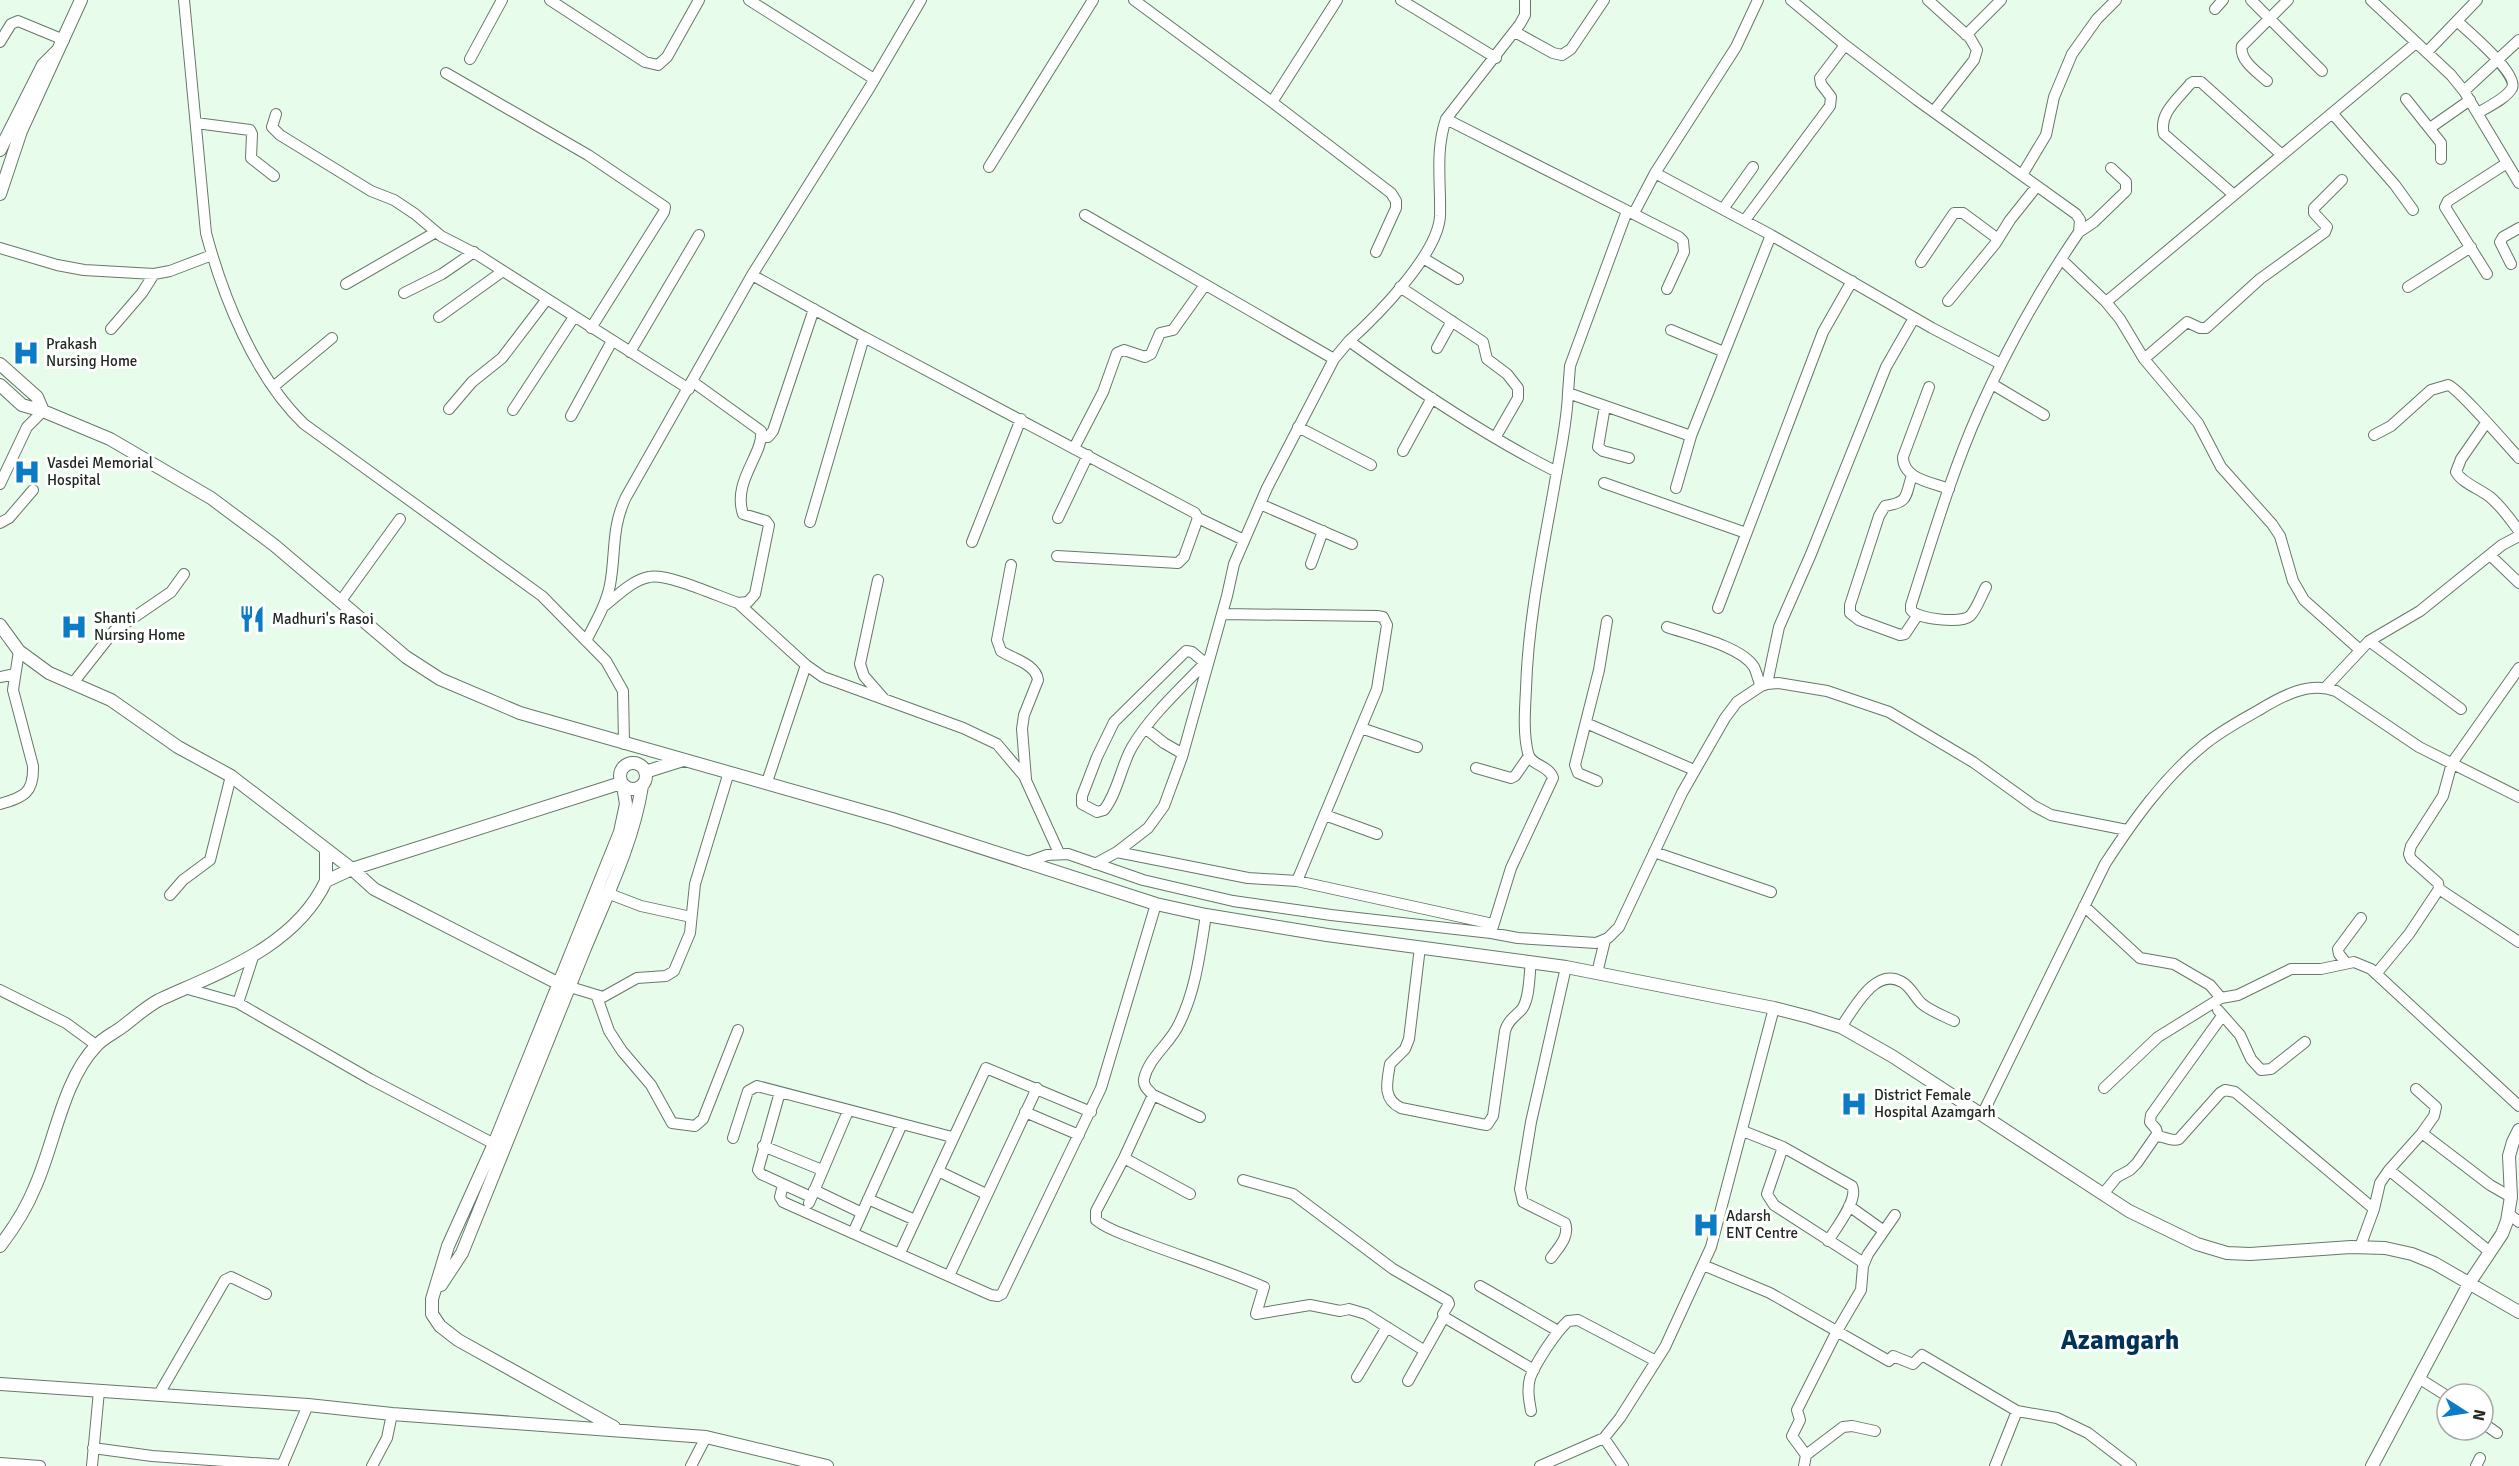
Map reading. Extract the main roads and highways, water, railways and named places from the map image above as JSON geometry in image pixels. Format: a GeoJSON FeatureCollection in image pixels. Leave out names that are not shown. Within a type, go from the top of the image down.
{"type":"FeatureCollection","features":[{"type":"Feature","properties":{"kind":"place","name":"Prakash Nursing Home"},"geometry":{"type":"Point","coordinates":[26,353]}},
{"type":"Feature","properties":{"kind":"place","name":"Vasdei Memorial Hospital"},"geometry":{"type":"Point","coordinates":[27,472]}},
{"type":"Feature","properties":{"kind":"place","name":"Madhuri's Rasoi"},"geometry":{"type":"Point","coordinates":[252,619]}},
{"type":"Feature","properties":{"kind":"place","name":"Shanti Nursing Home"},"geometry":{"type":"Point","coordinates":[74,627]}},
{"type":"Feature","properties":{"kind":"place","name":"District Female Hospital Azamgarh"},"geometry":{"type":"Point","coordinates":[1854,1104]}},
{"type":"Feature","properties":{"kind":"place","name":"Adarsh ENT Centre"},"geometry":{"type":"Point","coordinates":[1706,1225]}},
{"type":"Feature","properties":{"kind":"district","name":"Azamgarh"},"geometry":{"type":"Point","coordinates":[2120,1340]}}]}
